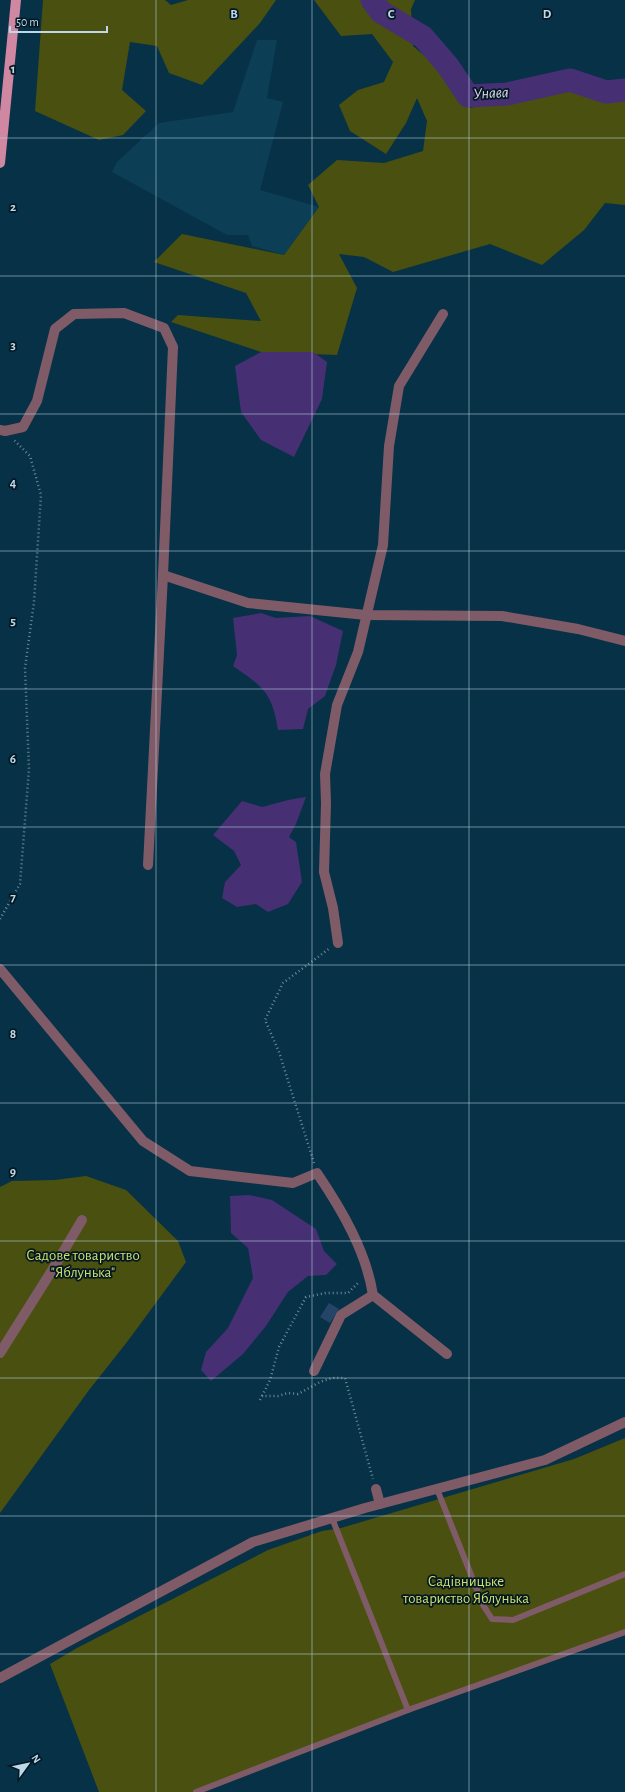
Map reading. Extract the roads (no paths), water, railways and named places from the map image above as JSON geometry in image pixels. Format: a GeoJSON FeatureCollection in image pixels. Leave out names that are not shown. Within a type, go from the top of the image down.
{"type":"FeatureCollection","features":[{"type":"Feature","properties":{"kind":"main road"},"geometry":{"type":"LineString","coordinates":[[0,163],[16,0]]}},
{"type":"Feature","properties":{"kind":"street"},"geometry":{"type":"LineString","coordinates":[[3,431],[23,427],[37,401],[55,329],[74,314],[124,313],[164,328],[173,347],[148,865]]}},
{"type":"Feature","properties":{"kind":"street"},"geometry":{"type":"LineString","coordinates":[[338,943],[333,908],[324,872],[326,803],[324,774],[337,705],[358,652],[383,545],[389,446],[399,386],[442,314]]}},
{"type":"Feature","properties":{"kind":"street"},"geometry":{"type":"LineString","coordinates":[[163,575],[248,603],[366,615],[502,616],[578,629],[625,641]]}},
{"type":"Feature","properties":{"kind":"street"},"geometry":{"type":"LineString","coordinates":[[0,969],[143,1140],[190,1171],[292,1183],[317,1173],[340,1208],[369,1272],[373,1295],[447,1354]]}},
{"type":"Feature","properties":{"kind":"street"},"geometry":{"type":"LineString","coordinates":[[0,1353],[82,1220]]}},
{"type":"Feature","properties":{"kind":"street"},"geometry":{"type":"LineString","coordinates":[[314,1371],[341,1315],[373,1295]]}},
{"type":"Feature","properties":{"kind":"street"},"geometry":{"type":"LineString","coordinates":[[0,1678],[253,1542],[380,1504],[545,1460],[625,1422]]}},
{"type":"Feature","properties":{"kind":"street"},"geometry":{"type":"LineString","coordinates":[[376,1489],[380,1504]]}},
{"type":"Feature","properties":{"kind":"lane"},"geometry":{"type":"LineString","coordinates":[[437,1489],[483,1606],[492,1619],[513,1620],[625,1574]]}},
{"type":"Feature","properties":{"kind":"lane"},"geometry":{"type":"LineString","coordinates":[[332,1518],[408,1710]]}},
{"type":"Feature","properties":{"kind":"lane"},"geometry":{"type":"LineString","coordinates":[[196,1792],[408,1710],[625,1632]]}},
{"type":"Feature","properties":{"kind":"waterway","name":"Унава"},"geometry":{"type":"LineString","coordinates":[[372,0],[381,12],[423,37],[448,66],[468,96],[507,94],[570,80],[606,92],[625,90]]}},
{"type":"Feature","properties":{"kind":"park label","name":"Садове товариство \"Яблунька\""},"geometry":{"type":"Point","coordinates":[83,1264]}},
{"type":"Feature","properties":{"kind":"park label","name":"Садівницьке товариство Яблунька"},"geometry":{"type":"Point","coordinates":[466,1590]}}]}
